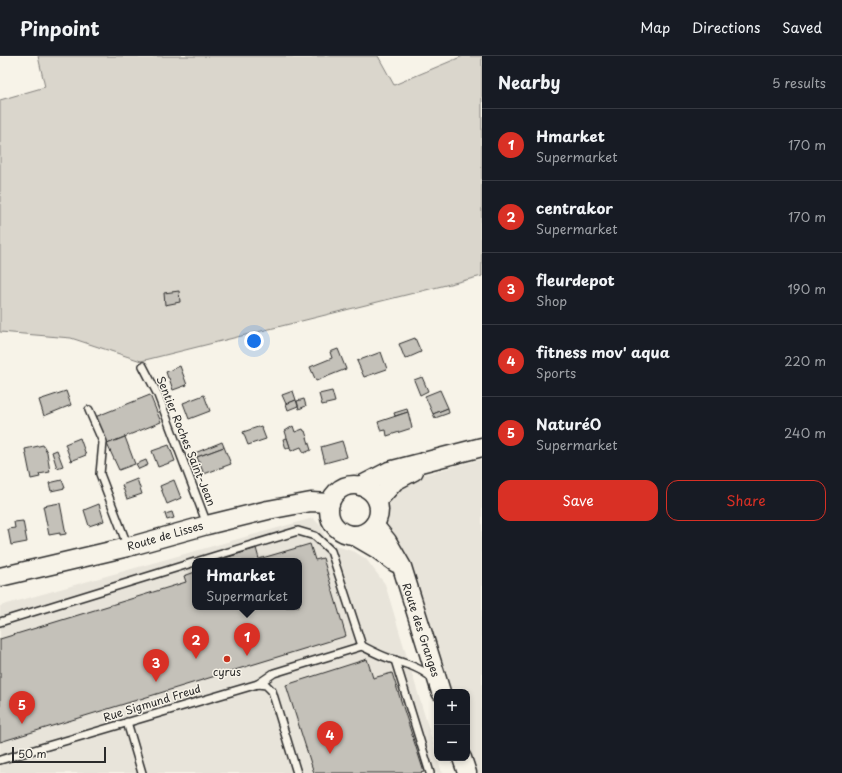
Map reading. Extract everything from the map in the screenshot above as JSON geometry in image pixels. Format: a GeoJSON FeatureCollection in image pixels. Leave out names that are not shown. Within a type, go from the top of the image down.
{"type":"FeatureCollection","features":[{"type":"Feature","properties":{"kind":"street"},"geometry":{"type":"LineString","coordinates":[[360,486],[389,471],[482,447]]}},
{"type":"Feature","properties":{"kind":"street"},"geometry":{"type":"LineString","coordinates":[[378,500],[395,481],[438,458]]}},
{"type":"Feature","properties":{"kind":"street"},"geometry":{"type":"LineString","coordinates":[[353,485],[368,489],[378,500],[380,509],[378,518],[374,525],[365,532],[353,535],[344,533],[337,528],[332,520],[330,503],[334,496],[345,487],[353,485]]}},
{"type":"Feature","properties":{"kind":"street","name":"Route de Lisses"},"geometry":{"type":"LineString","coordinates":[[0,577],[128,547],[268,510],[311,502],[330,503]]}},
{"type":"Feature","properties":{"kind":"street","name":"Route des Granges"},"geometry":{"type":"LineString","coordinates":[[374,525],[387,541],[402,567],[440,689]]}},
{"type":"Feature","properties":{"kind":"street","name":"Route des Granges"},"geometry":{"type":"LineString","coordinates":[[353,535],[377,549],[402,567]]}},
{"type":"Feature","properties":{"kind":"street"},"geometry":{"type":"LineString","coordinates":[[463,761],[467,773]]}},
{"type":"Feature","properties":{"kind":"lane","name":"Sentier Roches Saint-Jean"},"geometry":{"type":"LineString","coordinates":[[143,366],[158,395],[207,525]]}},
{"type":"Feature","properties":{"kind":"lane"},"geometry":{"type":"LineString","coordinates":[[89,410],[103,442],[100,474],[128,547]]}},
{"type":"Feature","properties":{"kind":"lane"},"geometry":{"type":"LineString","coordinates":[[209,558],[298,531],[315,536],[331,551],[362,646],[413,666],[428,674],[440,689]]}},
{"type":"Feature","properties":{"kind":"lane"},"geometry":{"type":"LineString","coordinates":[[0,622],[192,563]]}},
{"type":"Feature","properties":{"kind":"lane","name":"Rue Sigmund Freud"},"geometry":{"type":"LineString","coordinates":[[0,760],[258,684],[274,673],[362,646]]}},
{"type":"Feature","properties":{"kind":"lane"},"geometry":{"type":"LineString","coordinates":[[395,660],[430,773]]}},
{"type":"Feature","properties":{"kind":"lane"},"geometry":{"type":"LineString","coordinates":[[258,684],[266,685],[272,691],[297,773]]}},
{"type":"Feature","properties":{"kind":"lane"},"geometry":{"type":"LineString","coordinates":[[127,722],[142,773]]}},
{"type":"Feature","properties":{"kind":"shaded area"},"geometry":{"type":"Polygon","coordinates":[[[38,56],[378,56],[394,85],[463,56],[482,56],[482,276],[141,361],[71,338],[0,332],[0,100],[45,87],[38,56]]]}},
{"type":"Feature","properties":{"kind":"shaded area"},"geometry":{"type":"Polygon","coordinates":[[[482,459],[482,773],[468,773],[467,761],[470,761],[470,689],[442,689],[384,526],[391,500],[398,488],[415,477],[482,459]]]}},
{"type":"Feature","properties":{"kind":"shaded area"},"geometry":{"type":"Polygon","coordinates":[[[313,518],[322,527],[324,535],[329,541],[337,546],[355,552],[366,559],[385,584],[434,746],[434,761],[438,761],[442,773],[0,773],[0,606],[313,518]]]}},
{"type":"Feature","properties":{"kind":"building"},"geometry":{"type":"Polygon","coordinates":[[[179,291],[180,302],[165,305],[164,293],[179,291]]]}},
{"type":"Feature","properties":{"kind":"building"},"geometry":{"type":"Polygon","coordinates":[[[415,338],[421,352],[405,359],[399,344],[415,338]]]}},
{"type":"Feature","properties":{"kind":"building"},"geometry":{"type":"Polygon","coordinates":[[[338,349],[346,369],[316,381],[310,367],[332,358],[330,352],[338,349]]]}},
{"type":"Feature","properties":{"kind":"building"},"geometry":{"type":"Polygon","coordinates":[[[381,352],[387,369],[364,377],[357,361],[381,352]]]}},
{"type":"Feature","properties":{"kind":"building"},"geometry":{"type":"Polygon","coordinates":[[[180,366],[187,385],[173,390],[166,372],[180,366]]]}},
{"type":"Feature","properties":{"kind":"building"},"geometry":{"type":"Polygon","coordinates":[[[422,377],[428,391],[420,395],[414,380],[422,377]]]}},
{"type":"Feature","properties":{"kind":"building"},"geometry":{"type":"Polygon","coordinates":[[[440,390],[448,408],[433,414],[425,396],[440,390]]]}},
{"type":"Feature","properties":{"kind":"building"},"geometry":{"type":"Polygon","coordinates":[[[66,391],[71,405],[44,416],[39,400],[66,391]]]}},
{"type":"Feature","properties":{"kind":"building"},"geometry":{"type":"Polygon","coordinates":[[[293,391],[296,400],[286,404],[282,395],[293,391]]]}},
{"type":"Feature","properties":{"kind":"building"},"geometry":{"type":"Polygon","coordinates":[[[332,391],[335,402],[322,405],[319,394],[332,391]]]}},
{"type":"Feature","properties":{"kind":"building"},"geometry":{"type":"Polygon","coordinates":[[[150,395],[161,422],[107,444],[95,417],[150,395]]]}},
{"type":"Feature","properties":{"kind":"building"},"geometry":{"type":"Polygon","coordinates":[[[204,395],[210,411],[189,419],[183,403],[204,395]]]}},
{"type":"Feature","properties":{"kind":"building"},"geometry":{"type":"Polygon","coordinates":[[[304,399],[306,406],[299,409],[297,401],[304,399]]]}},
{"type":"Feature","properties":{"kind":"building"},"geometry":{"type":"Polygon","coordinates":[[[296,400],[298,406],[288,410],[286,404],[296,400]]]}},
{"type":"Feature","properties":{"kind":"building"},"geometry":{"type":"Polygon","coordinates":[[[448,408],[449,413],[435,418],[433,414],[448,408]]]}},
{"type":"Feature","properties":{"kind":"building"},"geometry":{"type":"Polygon","coordinates":[[[407,409],[408,412],[395,416],[394,413],[407,409]]]}},
{"type":"Feature","properties":{"kind":"building"},"geometry":{"type":"Polygon","coordinates":[[[408,412],[412,428],[387,436],[386,430],[381,431],[378,422],[408,412]]]}},
{"type":"Feature","properties":{"kind":"building"},"geometry":{"type":"Polygon","coordinates":[[[261,426],[266,439],[248,445],[243,432],[261,426]]]}},
{"type":"Feature","properties":{"kind":"building"},"geometry":{"type":"Polygon","coordinates":[[[293,426],[295,432],[303,429],[305,431],[311,450],[304,453],[301,447],[291,451],[285,431],[293,426]]]}},
{"type":"Feature","properties":{"kind":"building"},"geometry":{"type":"Polygon","coordinates":[[[125,437],[135,464],[119,470],[107,444],[125,437]]]}},
{"type":"Feature","properties":{"kind":"building"},"geometry":{"type":"Polygon","coordinates":[[[80,438],[86,455],[71,461],[65,444],[80,438]]]}},
{"type":"Feature","properties":{"kind":"building"},"geometry":{"type":"Polygon","coordinates":[[[287,438],[290,447],[286,449],[283,439],[287,438]]]}},
{"type":"Feature","properties":{"kind":"building"},"geometry":{"type":"Polygon","coordinates":[[[342,441],[347,457],[325,463],[321,447],[342,441]]]}},
{"type":"Feature","properties":{"kind":"building"},"geometry":{"type":"Polygon","coordinates":[[[222,442],[224,447],[197,457],[195,453],[222,442]]]}},
{"type":"Feature","properties":{"kind":"building"},"geometry":{"type":"Polygon","coordinates":[[[43,445],[47,452],[50,472],[39,474],[40,477],[31,479],[25,449],[43,445]]]}},
{"type":"Feature","properties":{"kind":"building"},"geometry":{"type":"Polygon","coordinates":[[[169,445],[175,461],[158,467],[152,451],[169,445]]]}},
{"type":"Feature","properties":{"kind":"building"},"geometry":{"type":"Polygon","coordinates":[[[224,447],[231,464],[204,474],[197,457],[224,447]]]}},
{"type":"Feature","properties":{"kind":"building"},"geometry":{"type":"Polygon","coordinates":[[[57,450],[63,466],[57,468],[52,452],[57,450]]]}},
{"type":"Feature","properties":{"kind":"building"},"geometry":{"type":"Polygon","coordinates":[[[146,460],[148,465],[139,469],[136,464],[146,460]]]}},
{"type":"Feature","properties":{"kind":"building"},"geometry":{"type":"Polygon","coordinates":[[[137,479],[142,494],[127,499],[122,485],[137,479]]]}},
{"type":"Feature","properties":{"kind":"building"},"geometry":{"type":"Polygon","coordinates":[[[62,480],[65,488],[51,491],[49,483],[62,480]]]}},
{"type":"Feature","properties":{"kind":"building"},"geometry":{"type":"Polygon","coordinates":[[[174,480],[181,498],[167,504],[160,486],[174,480]]]}},
{"type":"Feature","properties":{"kind":"building"},"geometry":{"type":"Polygon","coordinates":[[[60,503],[66,534],[60,535],[60,533],[49,535],[43,506],[60,503]]]}},
{"type":"Feature","properties":{"kind":"building"},"geometry":{"type":"Polygon","coordinates":[[[99,504],[104,521],[89,526],[84,510],[99,504]]]}},
{"type":"Feature","properties":{"kind":"building"},"geometry":{"type":"Polygon","coordinates":[[[172,512],[174,518],[167,520],[165,514],[172,512]]]}},
{"type":"Feature","properties":{"kind":"building"},"geometry":{"type":"Polygon","coordinates":[[[23,521],[27,542],[11,545],[8,529],[15,528],[14,522],[23,521]]]}},
{"type":"Feature","properties":{"kind":"building"},"geometry":{"type":"Polygon","coordinates":[[[310,544],[315,560],[323,558],[346,636],[0,742],[0,639],[186,582],[184,576],[192,573],[192,610],[302,610],[302,558],[262,558],[310,544]]]}},
{"type":"Feature","properties":{"kind":"building"},"geometry":{"type":"Polygon","coordinates":[[[256,548],[259,558],[225,558],[256,548]]]}},
{"type":"Feature","properties":{"kind":"building"},"geometry":{"type":"Polygon","coordinates":[[[367,659],[373,678],[392,673],[424,772],[314,773],[286,685],[367,659]]]}},
{"type":"Feature","properties":{"kind":"place","name":"Hmarket"},"geometry":{"type":"Point","coordinates":[247,656]}},
{"type":"Feature","properties":{"kind":"place","name":"centrakor"},"geometry":{"type":"Point","coordinates":[196,659]}},
{"type":"Feature","properties":{"kind":"place","name":"cyrus"},"geometry":{"type":"Point","coordinates":[227,659]}},
{"type":"Feature","properties":{"kind":"place","name":"fleurdepot"},"geometry":{"type":"Point","coordinates":[156,682]}},
{"type":"Feature","properties":{"kind":"place","name":"NaturéO"},"geometry":{"type":"Point","coordinates":[22,724]}},
{"type":"Feature","properties":{"kind":"place","name":"fitness mov' aqua"},"geometry":{"type":"Point","coordinates":[330,754]}}]}
